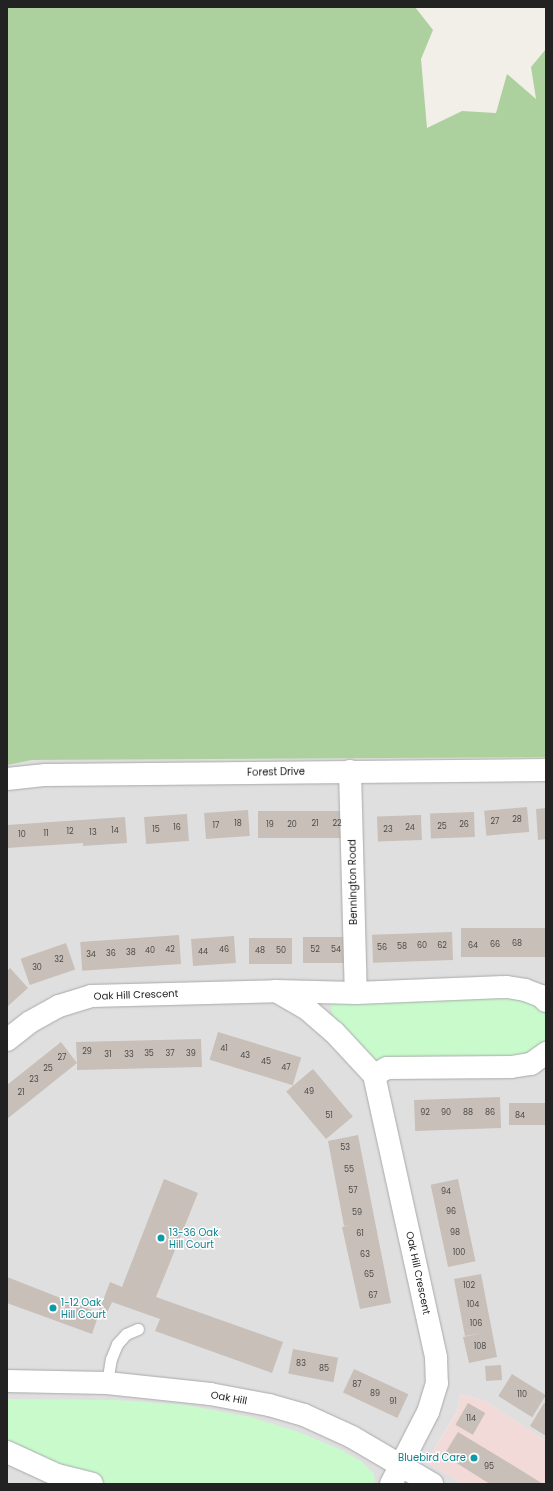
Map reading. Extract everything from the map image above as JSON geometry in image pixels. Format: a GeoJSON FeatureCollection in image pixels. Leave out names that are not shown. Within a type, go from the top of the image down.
{"type":"FeatureCollection","features":[{"type":"Feature","properties":{"kind":"street","name":"Forest Drive"},"geometry":{"type":"LineString","coordinates":[[7,779],[46,775],[546,770]]}},
{"type":"Feature","properties":{"kind":"street","name":"Bennington Road"},"geometry":{"type":"LineString","coordinates":[[350,771],[356,993]]}},
{"type":"Feature","properties":{"kind":"street","name":"Oak Hill Crescent"},"geometry":{"type":"LineString","coordinates":[[7,1040],[30,1022],[59,1006],[91,996],[276,991],[356,993],[507,987],[525,990],[541,996],[546,1001]]}},
{"type":"Feature","properties":{"kind":"street"},"geometry":{"type":"LineString","coordinates":[[276,991],[306,1008],[334,1032],[374,1075],[387,1068],[524,1065],[531,1064],[546,1053]]}},
{"type":"Feature","properties":{"kind":"street","name":"Oak Hill Crescent"},"geometry":{"type":"LineString","coordinates":[[374,1075],[436,1358],[437,1383],[428,1412],[402,1466],[390,1484]]}},
{"type":"Feature","properties":{"kind":"street","name":"Oak Hill"},"geometry":{"type":"LineString","coordinates":[[7,1381],[107,1383],[210,1394],[269,1405],[304,1415],[352,1437],[432,1484]]}},
{"type":"Feature","properties":{"kind":"street"},"geometry":{"type":"LineString","coordinates":[[7,1452],[57,1475],[92,1484]]}},
{"type":"Feature","properties":{"kind":"lane"},"geometry":{"type":"LineString","coordinates":[[107,1383],[111,1359],[117,1344],[126,1334],[138,1329]]}},
{"type":"Feature","properties":{"kind":"shaded area"},"geometry":{"type":"Polygon","coordinates":[[[546,752],[546,1441],[485,1401],[461,1394],[457,1412],[426,1462],[463,1484],[7,1484],[7,764],[33,760],[546,752]]]}},
{"type":"Feature","properties":{"kind":"shaded area"},"geometry":{"type":"Polygon","coordinates":[[[461,1394],[485,1401],[546,1441],[546,1484],[463,1484],[426,1462],[457,1413],[461,1394]]]}},
{"type":"Feature","properties":{"kind":"green space"},"geometry":{"type":"Polygon","coordinates":[[[7,7],[415,7],[433,30],[421,59],[427,128],[462,111],[496,113],[507,74],[536,99],[531,67],[546,49],[546,757],[32,760],[7,765],[7,7]]]}},
{"type":"Feature","properties":{"kind":"green space"},"geometry":{"type":"Polygon","coordinates":[[[507,987],[546,1001],[546,1053],[374,1075],[334,1032],[330,992],[507,987]]]}},
{"type":"Feature","properties":{"kind":"green space"},"geometry":{"type":"Polygon","coordinates":[[[7,1399],[116,1400],[186,1405],[250,1417],[296,1431],[337,1448],[361,1461],[374,1474],[375,1484],[112,1484],[99,1482],[7,1444],[7,1399]]]}},
{"type":"Feature","properties":{"kind":"building"},"geometry":{"type":"Polygon","coordinates":[[[527,807],[529,832],[486,836],[484,811],[527,807]]]}},
{"type":"Feature","properties":{"kind":"building"},"geometry":{"type":"Polygon","coordinates":[[[546,808],[546,839],[538,840],[536,809],[546,808]]]}},
{"type":"Feature","properties":{"kind":"building"},"geometry":{"type":"Polygon","coordinates":[[[248,810],[250,836],[206,839],[204,813],[248,810]]]}},
{"type":"Feature","properties":{"kind":"building"},"geometry":{"type":"Polygon","coordinates":[[[258,811],[348,811],[348,838],[258,838],[258,811]]]}},
{"type":"Feature","properties":{"kind":"building"},"geometry":{"type":"Polygon","coordinates":[[[474,812],[475,837],[431,839],[430,814],[474,812]]]}},
{"type":"Feature","properties":{"kind":"building"},"geometry":{"type":"Polygon","coordinates":[[[187,814],[189,841],[146,844],[144,817],[187,814]]]}},
{"type":"Feature","properties":{"kind":"building"},"geometry":{"type":"Polygon","coordinates":[[[421,815],[422,840],[378,842],[377,817],[421,815]]]}},
{"type":"Feature","properties":{"kind":"building"},"geometry":{"type":"Polygon","coordinates":[[[125,817],[127,843],[83,846],[83,843],[7,848],[7,825],[125,817]]]}},
{"type":"Feature","properties":{"kind":"building"},"geometry":{"type":"Polygon","coordinates":[[[461,928],[546,928],[546,957],[461,957],[461,928]]]}},
{"type":"Feature","properties":{"kind":"building"},"geometry":{"type":"Polygon","coordinates":[[[452,932],[453,960],[373,963],[372,935],[452,932]]]}},
{"type":"Feature","properties":{"kind":"building"},"geometry":{"type":"Polygon","coordinates":[[[179,935],[181,964],[82,971],[80,942],[179,935]]]}},
{"type":"Feature","properties":{"kind":"building"},"geometry":{"type":"Polygon","coordinates":[[[234,936],[236,963],[193,966],[191,939],[234,936]]]}},
{"type":"Feature","properties":{"kind":"building"},"geometry":{"type":"Polygon","coordinates":[[[303,937],[346,937],[346,963],[303,963],[303,937]]]}},
{"type":"Feature","properties":{"kind":"building"},"geometry":{"type":"Polygon","coordinates":[[[249,938],[292,938],[292,964],[249,964],[249,938]]]}},
{"type":"Feature","properties":{"kind":"building"},"geometry":{"type":"Polygon","coordinates":[[[66,943],[75,969],[30,985],[21,959],[66,943]]]}},
{"type":"Feature","properties":{"kind":"building"},"geometry":{"type":"Polygon","coordinates":[[[10,968],[28,988],[7,1007],[7,971],[10,968]]]}},
{"type":"Feature","properties":{"kind":"building"},"geometry":{"type":"Polygon","coordinates":[[[218,1032],[301,1057],[293,1085],[210,1060],[218,1032]]]}},
{"type":"Feature","properties":{"kind":"building"},"geometry":{"type":"Polygon","coordinates":[[[201,1039],[202,1067],[77,1070],[76,1042],[201,1039]]]}},
{"type":"Feature","properties":{"kind":"building"},"geometry":{"type":"Polygon","coordinates":[[[61,1042],[77,1063],[7,1119],[7,1085],[61,1042]]]}},
{"type":"Feature","properties":{"kind":"building"},"geometry":{"type":"Polygon","coordinates":[[[313,1069],[353,1116],[326,1139],[286,1091],[313,1069]]]}},
{"type":"Feature","properties":{"kind":"building"},"geometry":{"type":"Polygon","coordinates":[[[500,1097],[501,1128],[415,1131],[414,1100],[500,1097]]]}},
{"type":"Feature","properties":{"kind":"building"},"geometry":{"type":"Polygon","coordinates":[[[509,1103],[546,1103],[546,1125],[509,1125],[509,1103]]]}},
{"type":"Feature","properties":{"kind":"building"},"geometry":{"type":"Polygon","coordinates":[[[358,1135],[391,1303],[360,1309],[342,1227],[351,1225],[344,1226],[328,1141],[358,1135]]]}},
{"type":"Feature","properties":{"kind":"building","name":"13-36 Oak Hill Court"},"geometry":{"type":"Polygon","coordinates":[[[164,1179],[198,1193],[156,1297],[283,1342],[272,1373],[155,1331],[160,1319],[112,1302],[106,1315],[99,1311],[110,1282],[122,1287],[164,1179]]]}},
{"type":"Feature","properties":{"kind":"building"},"geometry":{"type":"Polygon","coordinates":[[[458,1179],[475,1261],[448,1267],[431,1185],[458,1179]]]}},
{"type":"Feature","properties":{"kind":"building"},"geometry":{"type":"Polygon","coordinates":[[[481,1274],[497,1357],[469,1363],[463,1337],[482,1333],[465,1336],[454,1279],[481,1274]]]}},
{"type":"Feature","properties":{"kind":"building","name":"1-12 Oak Hill Court"},"geometry":{"type":"Polygon","coordinates":[[[7,1277],[99,1313],[92,1334],[7,1303],[7,1277]]]}},
{"type":"Feature","properties":{"kind":"building"},"geometry":{"type":"Polygon","coordinates":[[[293,1349],[338,1358],[333,1382],[288,1374],[293,1349]]]}},
{"type":"Feature","properties":{"kind":"building"},"geometry":{"type":"Polygon","coordinates":[[[501,1365],[502,1380],[486,1381],[485,1366],[501,1365]]]}},
{"type":"Feature","properties":{"kind":"building"},"geometry":{"type":"Polygon","coordinates":[[[354,1369],[408,1394],[397,1418],[343,1393],[354,1369]]]}},
{"type":"Feature","properties":{"kind":"building"},"geometry":{"type":"Polygon","coordinates":[[[512,1374],[546,1395],[532,1417],[498,1396],[512,1374]]]}},
{"type":"Feature","properties":{"kind":"building"},"geometry":{"type":"Polygon","coordinates":[[[468,1403],[485,1413],[473,1435],[456,1425],[468,1403]]]}},
{"type":"Feature","properties":{"kind":"building"},"geometry":{"type":"Polygon","coordinates":[[[544,1403],[546,1404],[546,1436],[530,1426],[544,1403]]]}},
{"type":"Feature","properties":{"kind":"building"},"geometry":{"type":"Polygon","coordinates":[[[458,1432],[543,1484],[490,1484],[444,1455],[458,1432]]]}},
{"type":"Feature","properties":{"kind":"place","name":"13-36 Oak Hill Court"},"geometry":{"type":"Point","coordinates":[161,1238]}},
{"type":"Feature","properties":{"kind":"place","name":"1-12 Oak Hill Court"},"geometry":{"type":"Point","coordinates":[53,1308]}},
{"type":"Feature","properties":{"kind":"place","name":"Bluebird Care"},"geometry":{"type":"Point","coordinates":[474,1458]}}]}
